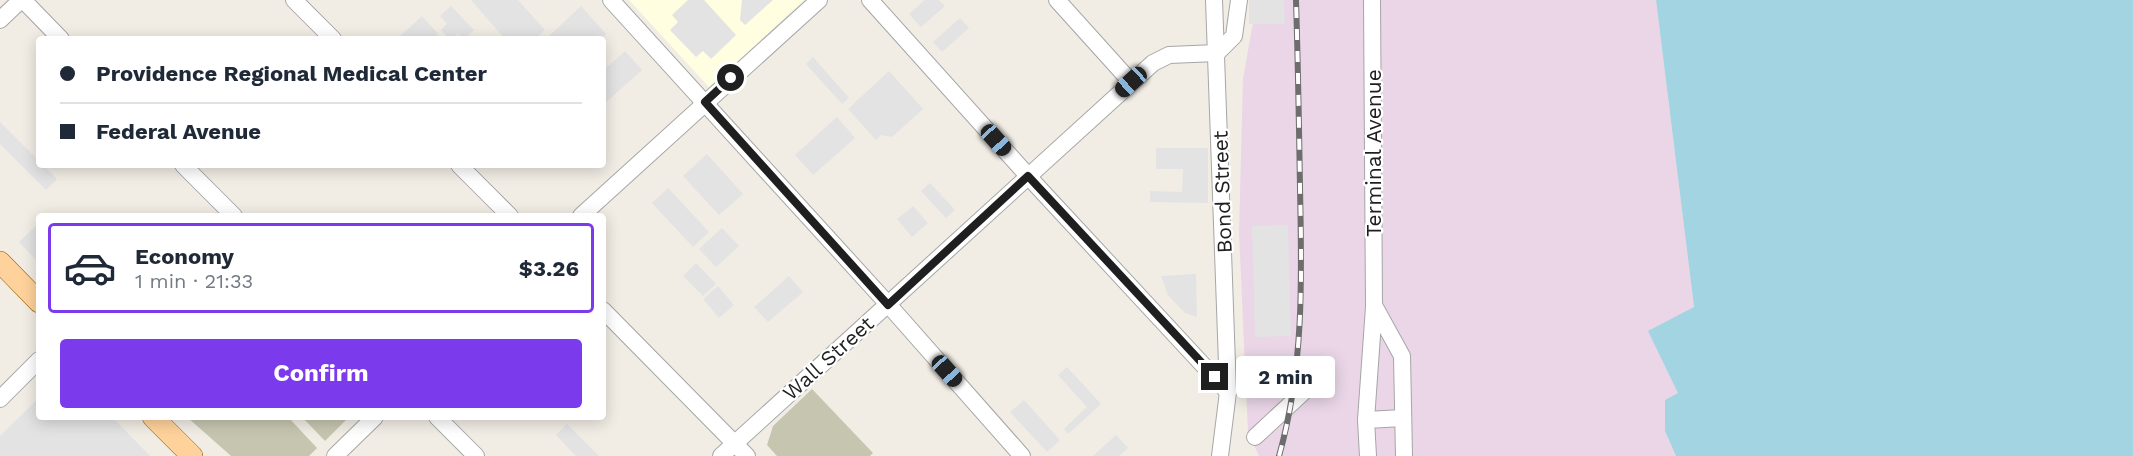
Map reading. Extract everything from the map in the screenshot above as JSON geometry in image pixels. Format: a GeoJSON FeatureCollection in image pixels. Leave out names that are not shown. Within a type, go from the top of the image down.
{"type":"FeatureCollection","features":[{"type":"Feature","properties":{"kind":"main road"},"geometry":{"type":"LineString","coordinates":[[0,262],[36,299]]}},
{"type":"Feature","properties":{"kind":"main road"},"geometry":{"type":"LineString","coordinates":[[156,420],[192,456]]}},
{"type":"Feature","properties":{"kind":"street"},"geometry":{"type":"LineString","coordinates":[[0,20],[22,0],[58,36]]}},
{"type":"Feature","properties":{"kind":"street"},"geometry":{"type":"LineString","coordinates":[[294,0],[330,36]]}},
{"type":"Feature","properties":{"kind":"street"},"geometry":{"type":"LineString","coordinates":[[611,0],[1022,456]]}},
{"type":"Feature","properties":{"kind":"street"},"geometry":{"type":"LineString","coordinates":[[584,213],[819,0]]}},
{"type":"Feature","properties":{"kind":"street"},"geometry":{"type":"LineString","coordinates":[[870,0],[1028,176],[1228,392]]}},
{"type":"Feature","properties":{"kind":"street"},"geometry":{"type":"LineString","coordinates":[[1057,0],[1131,82]]}},
{"type":"Feature","properties":{"kind":"street","name":"Bond Street"},"geometry":{"type":"LineString","coordinates":[[1214,0],[1228,392],[1220,456]]}},
{"type":"Feature","properties":{"kind":"street"},"geometry":{"type":"LineString","coordinates":[[1217,53],[1234,36],[1239,0]]}},
{"type":"Feature","properties":{"kind":"street","name":"Terminal Avenue"},"geometry":{"type":"LineString","coordinates":[[1368,456],[1366,420],[1374,307],[1372,0]]}},
{"type":"Feature","properties":{"kind":"street","name":"Wall Street"},"geometry":{"type":"LineString","coordinates":[[721,456],[1153,63],[1169,55],[1217,53]]}},
{"type":"Feature","properties":{"kind":"street"},"geometry":{"type":"LineString","coordinates":[[186,168],[231,213]]}},
{"type":"Feature","properties":{"kind":"street"},"geometry":{"type":"LineString","coordinates":[[462,168],[507,213]]}},
{"type":"Feature","properties":{"kind":"street","name":"Terminal Avenue"},"geometry":{"type":"LineString","coordinates":[[1374,307],[1401,356],[1404,456]]}},
{"type":"Feature","properties":{"kind":"street"},"geometry":{"type":"LineString","coordinates":[[606,313],[747,456]]}},
{"type":"Feature","properties":{"kind":"street"},"geometry":{"type":"LineString","coordinates":[[0,399],[36,363]]}},
{"type":"Feature","properties":{"kind":"street"},"geometry":{"type":"LineString","coordinates":[[1255,437],[1323,374]]}},
{"type":"Feature","properties":{"kind":"street"},"geometry":{"type":"LineString","coordinates":[[1366,420],[1403,418]]}},
{"type":"Feature","properties":{"kind":"street"},"geometry":{"type":"LineString","coordinates":[[335,456],[372,420]]}},
{"type":"Feature","properties":{"kind":"street"},"geometry":{"type":"LineString","coordinates":[[440,420],[476,456]]}},
{"type":"Feature","properties":{"kind":"shaded area"},"geometry":{"type":"Polygon","coordinates":[[[471,0],[518,0],[545,30],[538,36],[502,36],[471,0]]]}},
{"type":"Feature","properties":{"kind":"shaded area"},"geometry":{"type":"Polygon","coordinates":[[[629,0],[804,0],[709,87],[629,0]]]}},
{"type":"Feature","properties":{"kind":"shaded area"},"geometry":{"type":"Polygon","coordinates":[[[688,0],[704,0],[736,35],[711,59],[703,51],[696,57],[670,30],[678,22],[672,15],[688,0]]]}},
{"type":"Feature","properties":{"kind":"shaded area"},"geometry":{"type":"Polygon","coordinates":[[[742,0],[773,0],[745,25],[740,20],[742,0]]]}},
{"type":"Feature","properties":{"kind":"shaded area"},"geometry":{"type":"Polygon","coordinates":[[[925,0],[939,0],[945,6],[921,27],[909,14],[925,0]]]}},
{"type":"Feature","properties":{"kind":"shaded area"},"geometry":{"type":"Polygon","coordinates":[[[1249,0],[1284,0],[1285,24],[1249,24],[1249,0]]]}},
{"type":"Feature","properties":{"kind":"shaded area"},"geometry":{"type":"Polygon","coordinates":[[[1257,0],[1656,0],[1694,307],[2097,187],[1665,400],[1665,431],[1676,456],[1259,456],[1248,432],[1239,233],[1243,79],[1257,0]]]}},
{"type":"Feature","properties":{"kind":"shaded area"},"geometry":{"type":"Polygon","coordinates":[[[451,6],[474,30],[467,36],[458,34],[446,36],[441,30],[447,24],[440,16],[451,6]]]}},
{"type":"Feature","properties":{"kind":"shaded area"},"geometry":{"type":"Polygon","coordinates":[[[581,6],[606,34],[604,36],[549,36],[581,6]]]}},
{"type":"Feature","properties":{"kind":"shaded area"},"geometry":{"type":"Polygon","coordinates":[[[422,16],[438,34],[436,36],[400,36],[422,16]]]}},
{"type":"Feature","properties":{"kind":"shaded area"},"geometry":{"type":"Polygon","coordinates":[[[960,18],[969,28],[942,52],[933,42],[960,18]]]}},
{"type":"Feature","properties":{"kind":"shaded area"},"geometry":{"type":"Polygon","coordinates":[[[625,51],[642,70],[606,102],[606,68],[625,51]]]}},
{"type":"Feature","properties":{"kind":"shaded area"},"geometry":{"type":"Polygon","coordinates":[[[813,57],[849,98],[842,104],[806,64],[813,57]]]}},
{"type":"Feature","properties":{"kind":"shaded area"},"geometry":{"type":"Polygon","coordinates":[[[889,71],[923,109],[892,137],[881,135],[876,140],[848,109],[889,71]]]}},
{"type":"Feature","properties":{"kind":"shaded area"},"geometry":{"type":"Polygon","coordinates":[[[837,117],[855,138],[813,175],[795,155],[837,117]]]}},
{"type":"Feature","properties":{"kind":"shaded area"},"geometry":{"type":"Polygon","coordinates":[[[0,122],[36,158],[36,168],[46,168],[57,179],[46,190],[0,144],[0,122]]]}},
{"type":"Feature","properties":{"kind":"shaded area"},"geometry":{"type":"Polygon","coordinates":[[[1156,148],[1208,148],[1208,203],[1150,202],[1150,191],[1182,192],[1183,169],[1156,169],[1156,148]]]}},
{"type":"Feature","properties":{"kind":"shaded area"},"geometry":{"type":"Polygon","coordinates":[[[707,154],[743,194],[719,215],[683,176],[707,154]]]}},
{"type":"Feature","properties":{"kind":"shaded area"},"geometry":{"type":"Polygon","coordinates":[[[930,183],[955,210],[946,218],[921,191],[930,183]]]}},
{"type":"Feature","properties":{"kind":"shaded area"},"geometry":{"type":"Polygon","coordinates":[[[668,188],[709,232],[693,247],[652,203],[668,188]]]}},
{"type":"Feature","properties":{"kind":"shaded area"},"geometry":{"type":"Polygon","coordinates":[[[913,206],[928,223],[912,237],[897,219],[913,206]]]}},
{"type":"Feature","properties":{"kind":"shaded area"},"geometry":{"type":"Polygon","coordinates":[[[1288,225],[1291,336],[1255,337],[1252,226],[1288,225]]]}},
{"type":"Feature","properties":{"kind":"shaded area"},"geometry":{"type":"Polygon","coordinates":[[[36,226],[36,260],[19,242],[36,226]]]}},
{"type":"Feature","properties":{"kind":"shaded area"},"geometry":{"type":"Polygon","coordinates":[[[722,228],[739,246],[716,267],[699,249],[722,228]]]}},
{"type":"Feature","properties":{"kind":"shaded area"},"geometry":{"type":"Polygon","coordinates":[[[696,263],[716,284],[703,296],[683,276],[696,263]]]}},
{"type":"Feature","properties":{"kind":"shaded area"},"geometry":{"type":"Polygon","coordinates":[[[1196,274],[1197,317],[1185,313],[1168,295],[1161,276],[1196,274]]]}},
{"type":"Feature","properties":{"kind":"shaded area"},"geometry":{"type":"Polygon","coordinates":[[[789,276],[803,292],[768,322],[754,307],[789,276]]]}},
{"type":"Feature","properties":{"kind":"shaded area"},"geometry":{"type":"Polygon","coordinates":[[[718,286],[734,305],[719,318],[703,299],[718,286]]]}},
{"type":"Feature","properties":{"kind":"shaded area"},"geometry":{"type":"Polygon","coordinates":[[[1067,367],[1101,404],[1068,434],[1064,429],[1087,407],[1058,375],[1067,367]]]}},
{"type":"Feature","properties":{"kind":"shaded area"},"geometry":{"type":"Polygon","coordinates":[[[812,389],[873,453],[870,456],[777,456],[767,445],[773,426],[812,389]]]}},
{"type":"Feature","properties":{"kind":"shaded area"},"geometry":{"type":"Polygon","coordinates":[[[1024,400],[1060,440],[1047,452],[1010,412],[1024,400]]]}},
{"type":"Feature","properties":{"kind":"shaded area"},"geometry":{"type":"Polygon","coordinates":[[[36,401],[36,420],[115,420],[150,456],[0,456],[0,436],[36,401]]]}},
{"type":"Feature","properties":{"kind":"shaded area"},"geometry":{"type":"Polygon","coordinates":[[[190,420],[291,420],[317,448],[309,456],[231,456],[190,420]]]}},
{"type":"Feature","properties":{"kind":"shaded area"},"geometry":{"type":"Polygon","coordinates":[[[305,420],[346,420],[325,441],[305,420]]]}},
{"type":"Feature","properties":{"kind":"shaded area"},"geometry":{"type":"Polygon","coordinates":[[[567,424],[599,456],[576,456],[556,435],[567,424]]]}},
{"type":"Feature","properties":{"kind":"shaded area"},"geometry":{"type":"Polygon","coordinates":[[[1116,435],[1128,448],[1119,456],[1093,456],[1116,435]]]}},
{"type":"Feature","properties":{"kind":"water"},"geometry":{"type":"Polygon","coordinates":[[[1656,0],[2133,0],[2133,456],[1676,456],[1665,431],[1665,400],[1678,393],[1648,331],[1694,307],[1656,0]]]}},
{"type":"Feature","properties":{"kind":"railway"},"geometry":{"type":"LineString","coordinates":[[1279,456],[1293,390],[1300,323],[1301,255],[1296,0]]}},
{"type":"Feature","properties":{"kind":"route"},"geometry":{"type":"LineString","coordinates":[[731,78],[705,102],[888,305],[1028,176],[1215,377]]}}]}
